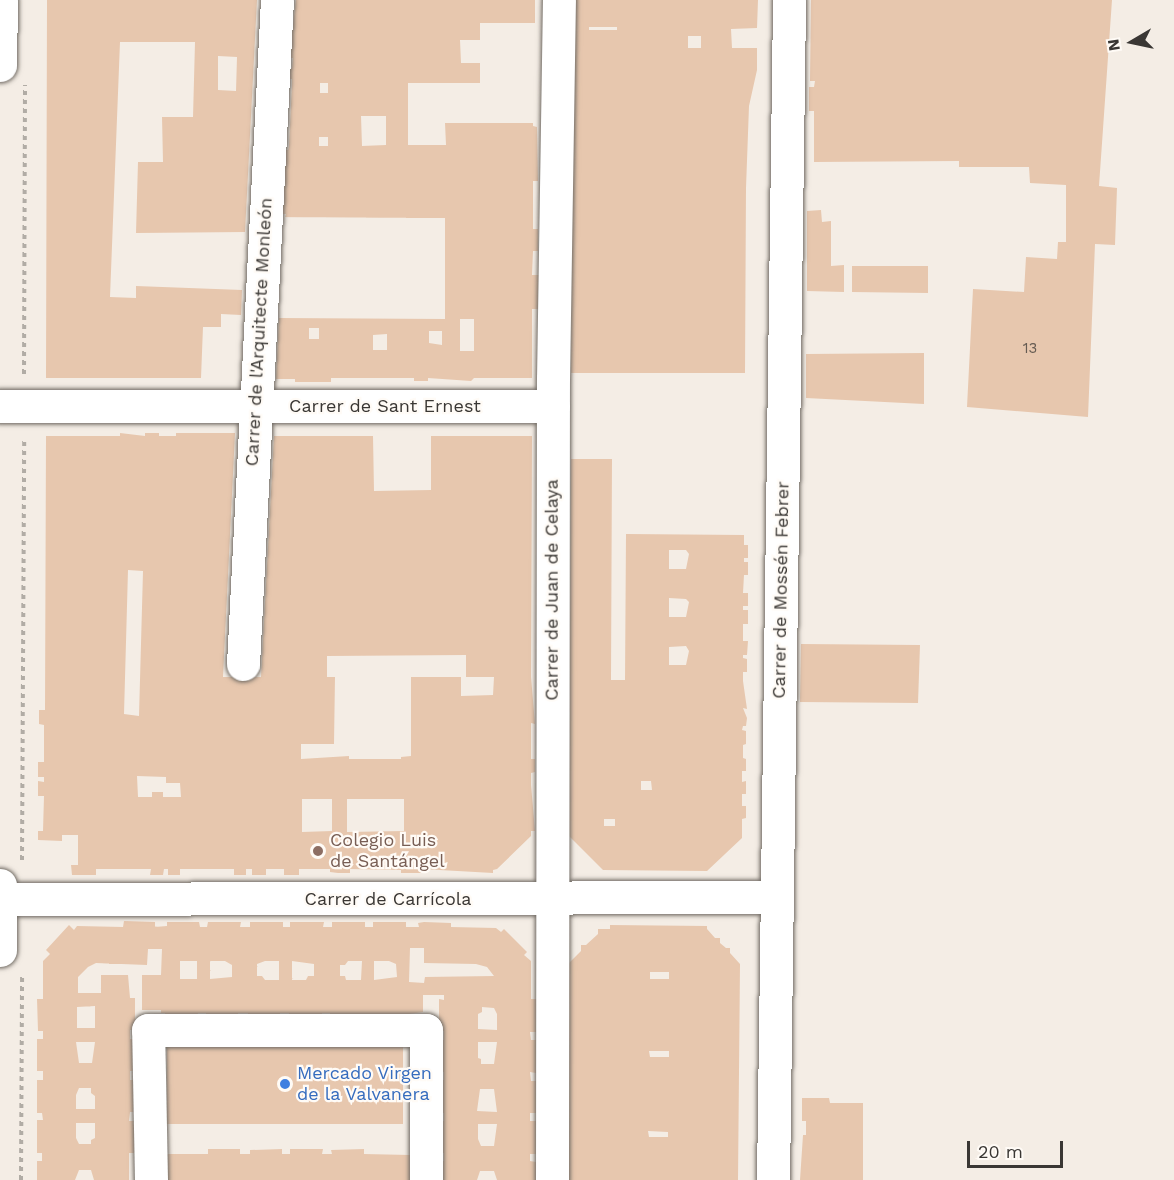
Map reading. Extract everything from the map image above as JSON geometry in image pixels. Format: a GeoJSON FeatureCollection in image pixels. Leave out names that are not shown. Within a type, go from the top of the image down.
{"type":"FeatureCollection","features":[{"type":"Feature","properties":{"kind":"street"},"geometry":{"type":"LineString","coordinates":[[1,0],[13,74]]}},
{"type":"Feature","properties":{"kind":"street","name":"Carrer de l'Arquitecte Monleón"},"geometry":{"type":"LineString","coordinates":[[243,664],[277,0]]}},
{"type":"Feature","properties":{"kind":"street","name":"Carrer de Juan de Celaya"},"geometry":{"type":"LineString","coordinates":[[552,1180],[550,898],[553,406],[559,0]]}},
{"type":"Feature","properties":{"kind":"street","name":"Carrer de Mossén Febrer"},"geometry":{"type":"LineString","coordinates":[[773,1180],[789,0]]}},
{"type":"Feature","properties":{"kind":"street","name":"Carrer de Sant Ernest"},"geometry":{"type":"LineString","coordinates":[[12,406],[553,406]]}},
{"type":"Feature","properties":{"kind":"street"},"geometry":{"type":"LineString","coordinates":[[8,894],[11,959]]}},
{"type":"Feature","properties":{"kind":"street","name":"Carrer de Carrícola"},"geometry":{"type":"LineString","coordinates":[[8,894],[550,898],[776,897]]}},
{"type":"Feature","properties":{"kind":"street"},"geometry":{"type":"LineString","coordinates":[[151,1180],[148,1030],[426,1030],[426,1180]]}},
{"type":"Feature","properties":{"kind":"path"},"geometry":{"type":"LineString","coordinates":[[8,894],[13,74]]}},
{"type":"Feature","properties":{"kind":"path"},"geometry":{"type":"LineString","coordinates":[[11,959],[21,1180]]}},
{"type":"Feature","properties":{"kind":"building"},"geometry":{"type":"Polygon","coordinates":[[[47,0],[257,0],[245,232],[136,233],[138,162],[163,162],[162,117],[193,117],[195,42],[120,42],[110,297],[136,298],[136,286],[242,290],[241,315],[221,314],[221,327],[203,327],[201,378],[46,378],[47,0]],[[218,56],[218,90],[236,91],[237,57],[218,56]]]}},
{"type":"Feature","properties":{"kind":"building"},"geometry":{"type":"Polygon","coordinates":[[[296,0],[535,0],[535,23],[480,23],[480,40],[460,40],[461,63],[480,63],[480,83],[408,83],[408,145],[446,145],[445,123],[533,123],[533,126],[537,127],[538,181],[533,181],[533,229],[538,229],[538,251],[533,251],[532,275],[539,275],[538,309],[532,309],[532,378],[474,378],[471,381],[428,378],[428,381],[414,381],[414,378],[331,378],[331,382],[295,382],[295,379],[276,379],[279,318],[445,319],[445,218],[285,217],[286,214],[281,214],[284,150],[288,150],[289,146],[292,79],[289,79],[289,68],[292,68],[293,58],[289,58],[296,0]],[[320,83],[320,93],[328,93],[328,83],[320,83]],[[361,116],[362,146],[386,145],[386,116],[361,116]],[[319,137],[319,146],[328,146],[328,137],[319,137]],[[460,319],[460,351],[474,351],[474,319],[460,319]],[[309,328],[309,339],[319,339],[319,328],[309,328]],[[429,331],[429,343],[442,345],[442,331],[429,331]],[[387,334],[373,335],[373,350],[387,350],[387,334]]]}},
{"type":"Feature","properties":{"kind":"building"},"geometry":{"type":"Polygon","coordinates":[[[573,0],[758,0],[757,28],[731,29],[732,48],[757,48],[757,70],[749,106],[745,373],[571,373],[573,0]],[[589,27],[589,30],[617,30],[617,27],[589,27]],[[688,36],[688,48],[701,48],[701,36],[688,36]]]}},
{"type":"Feature","properties":{"kind":"building"},"geometry":{"type":"Polygon","coordinates":[[[811,0],[1112,0],[1099,186],[1117,188],[1115,245],[1095,244],[1088,417],[967,407],[973,289],[1024,292],[1026,257],[1057,259],[1058,242],[1066,242],[1066,185],[1030,183],[1029,167],[959,167],[959,161],[814,162],[814,111],[809,111],[809,87],[814,87],[815,81],[810,81],[811,0]]]}},
{"type":"Feature","properties":{"kind":"building"},"geometry":{"type":"Polygon","coordinates":[[[821,210],[822,222],[831,221],[831,266],[844,265],[844,292],[807,291],[807,211],[821,210]]]}},
{"type":"Feature","properties":{"kind":"building"},"geometry":{"type":"Polygon","coordinates":[[[852,266],[928,266],[928,293],[852,292],[852,266]]]}},
{"type":"Feature","properties":{"kind":"building"},"geometry":{"type":"Polygon","coordinates":[[[924,353],[924,404],[806,398],[806,354],[924,353]]]}},
{"type":"Feature","properties":{"kind":"building"},"geometry":{"type":"Polygon","coordinates":[[[120,433],[145,436],[145,433],[159,433],[159,436],[176,436],[176,433],[235,433],[223,677],[261,677],[274,436],[373,436],[374,491],[431,490],[431,436],[532,436],[531,677],[535,724],[531,723],[531,759],[535,759],[535,772],[531,773],[531,785],[535,831],[531,831],[531,836],[497,869],[493,870],[493,873],[422,869],[422,873],[401,873],[401,870],[350,869],[350,873],[338,873],[330,872],[330,869],[299,869],[299,875],[284,875],[284,869],[266,869],[266,875],[252,875],[252,869],[246,869],[246,875],[234,875],[234,869],[180,869],[180,875],[168,875],[168,869],[164,869],[163,875],[150,875],[151,869],[96,869],[96,875],[72,875],[71,865],[78,865],[78,835],[62,835],[62,841],[38,840],[38,831],[43,831],[44,796],[38,796],[38,781],[44,782],[44,777],[38,777],[38,762],[44,762],[44,725],[39,724],[39,710],[45,710],[46,436],[120,436],[120,433]],[[128,570],[124,714],[139,716],[143,571],[128,570]],[[466,655],[327,656],[327,677],[335,677],[334,744],[301,744],[301,759],[349,756],[349,759],[401,759],[401,757],[411,756],[411,677],[461,677],[461,696],[493,695],[494,677],[466,677],[466,655]],[[137,776],[138,797],[152,797],[152,792],[163,792],[163,797],[181,797],[180,783],[166,783],[166,777],[137,776]],[[302,799],[302,832],[332,831],[332,799],[302,799]],[[347,799],[347,832],[404,831],[404,799],[347,799]]]}},
{"type":"Feature","properties":{"kind":"building"},"geometry":{"type":"Polygon","coordinates":[[[571,459],[612,459],[611,680],[625,680],[626,534],[744,535],[744,545],[748,545],[748,558],[744,558],[744,562],[748,562],[748,575],[744,575],[743,593],[748,593],[748,606],[743,606],[743,610],[748,610],[748,624],[743,624],[743,641],[748,641],[747,655],[743,655],[743,658],[747,659],[747,672],[743,672],[743,681],[747,709],[743,708],[747,718],[746,726],[743,726],[742,730],[746,731],[743,758],[746,759],[746,771],[742,771],[742,782],[746,781],[746,794],[742,794],[742,806],[746,806],[746,818],[742,819],[742,838],[707,871],[603,870],[569,836],[571,459]],[[669,550],[669,569],[686,569],[689,554],[686,550],[669,550]],[[669,598],[669,617],[686,617],[689,602],[686,599],[669,598]],[[686,646],[669,647],[669,665],[686,665],[689,651],[686,646]],[[641,781],[641,790],[652,790],[651,781],[641,781]],[[604,819],[604,826],[615,826],[615,819],[604,819]]]}},
{"type":"Feature","properties":{"kind":"building"},"geometry":{"type":"Polygon","coordinates":[[[801,644],[920,645],[918,703],[800,702],[801,644]]]}},
{"type":"Feature","properties":{"kind":"building"},"geometry":{"type":"Polygon","coordinates":[[[124,921],[155,922],[155,927],[167,926],[167,922],[199,922],[200,927],[207,927],[208,922],[241,922],[240,927],[250,927],[250,922],[283,922],[283,927],[290,927],[290,922],[324,922],[323,927],[332,927],[332,922],[365,922],[365,927],[373,927],[373,922],[406,922],[406,927],[419,927],[418,923],[424,922],[451,923],[451,927],[496,928],[501,932],[504,929],[527,952],[524,955],[531,961],[531,999],[537,999],[536,1032],[530,1032],[531,1040],[536,1040],[536,1073],[530,1072],[531,1081],[536,1081],[536,1113],[530,1113],[530,1121],[536,1121],[536,1154],[530,1154],[530,1161],[536,1162],[536,1180],[497,1180],[494,1171],[480,1171],[477,1180],[439,1180],[439,1161],[444,1161],[444,1153],[439,1153],[439,1121],[444,1121],[444,1113],[439,1113],[439,1080],[444,1080],[444,1072],[439,1072],[439,1040],[444,1040],[444,1031],[439,1031],[439,999],[444,1000],[444,995],[423,995],[423,1012],[409,1014],[330,1019],[330,1013],[322,1013],[322,1018],[288,1019],[289,1013],[280,1013],[280,1018],[247,1019],[248,1013],[238,1013],[238,1018],[206,1018],[206,1013],[198,1013],[197,1018],[165,1018],[165,1013],[161,1013],[161,1010],[142,1010],[142,975],[161,975],[162,949],[148,949],[147,965],[96,963],[78,977],[78,993],[101,993],[101,975],[128,975],[130,998],[135,998],[135,1030],[130,1030],[130,1039],[135,1039],[135,1071],[130,1071],[130,1080],[135,1080],[135,1112],[130,1112],[129,1121],[135,1121],[135,1153],[129,1153],[129,1180],[94,1180],[91,1170],[79,1170],[75,1180],[37,1180],[37,1161],[42,1161],[42,1153],[37,1153],[37,1120],[43,1120],[42,1113],[37,1113],[37,1080],[43,1080],[43,1071],[37,1071],[37,1039],[43,1039],[43,1031],[38,1031],[37,999],[43,999],[43,961],[50,954],[46,950],[69,925],[74,930],[77,926],[123,927],[124,921]],[[410,948],[409,982],[424,983],[425,977],[494,976],[487,967],[476,964],[424,963],[424,948],[410,948]],[[180,961],[180,979],[197,979],[197,961],[180,961]],[[210,961],[210,979],[232,977],[232,965],[225,961],[210,961]],[[265,961],[257,964],[257,976],[262,976],[265,980],[279,980],[279,961],[265,961]],[[292,961],[292,980],[306,980],[308,976],[314,976],[314,964],[292,961]],[[348,961],[345,965],[340,965],[340,976],[345,976],[346,980],[361,980],[362,961],[348,961]],[[374,961],[374,980],[397,977],[396,964],[389,961],[374,961]],[[95,1006],[77,1007],[77,1028],[95,1028],[95,1006]],[[482,1007],[482,1012],[478,1014],[478,1029],[497,1030],[497,1014],[494,1008],[482,1007]],[[76,1042],[79,1063],[92,1063],[95,1042],[76,1042]],[[478,1042],[478,1058],[481,1059],[481,1064],[494,1064],[497,1042],[478,1042]],[[79,1088],[76,1095],[76,1109],[95,1109],[95,1096],[91,1093],[91,1088],[79,1088]],[[480,1089],[477,1111],[497,1112],[494,1089],[480,1089]],[[76,1123],[76,1138],[79,1144],[91,1144],[91,1140],[95,1138],[95,1123],[76,1123]],[[478,1124],[478,1139],[481,1146],[494,1146],[497,1124],[478,1124]]]}},
{"type":"Feature","properties":{"kind":"building"},"geometry":{"type":"Polygon","coordinates":[[[610,925],[707,926],[715,938],[720,938],[720,943],[730,948],[730,953],[740,964],[738,1180],[569,1180],[569,963],[581,951],[581,945],[586,945],[598,934],[598,929],[610,929],[610,925]],[[650,972],[650,979],[669,979],[669,972],[650,972]],[[649,1051],[650,1057],[669,1057],[669,1051],[649,1051]],[[648,1131],[649,1137],[668,1137],[668,1132],[648,1131]]]}},
{"type":"Feature","properties":{"kind":"building","name":"Mercado Virgen de la Valvanera"},"geometry":{"type":"Polygon","coordinates":[[[167,1043],[403,1044],[403,1124],[167,1124],[167,1043]]]}},
{"type":"Feature","properties":{"kind":"building"},"geometry":{"type":"Polygon","coordinates":[[[802,1098],[829,1098],[830,1103],[863,1103],[863,1180],[800,1180],[803,1135],[806,1135],[806,1121],[802,1121],[802,1098]]]}},
{"type":"Feature","properties":{"kind":"building"},"geometry":{"type":"Polygon","coordinates":[[[208,1149],[240,1149],[240,1154],[250,1154],[250,1150],[282,1149],[282,1154],[290,1154],[290,1149],[323,1149],[322,1154],[332,1154],[331,1150],[364,1149],[364,1154],[410,1155],[415,1180],[158,1180],[163,1154],[208,1154],[208,1149]]]}},
{"type":"Feature","properties":{"kind":"place","name":"Colegio Luis de Santángel"},"geometry":{"type":"Point","coordinates":[318,851]}},
{"type":"Feature","properties":{"kind":"place","name":"Mercado Virgen de la Valvanera"},"geometry":{"type":"Point","coordinates":[285,1084]}}]}
